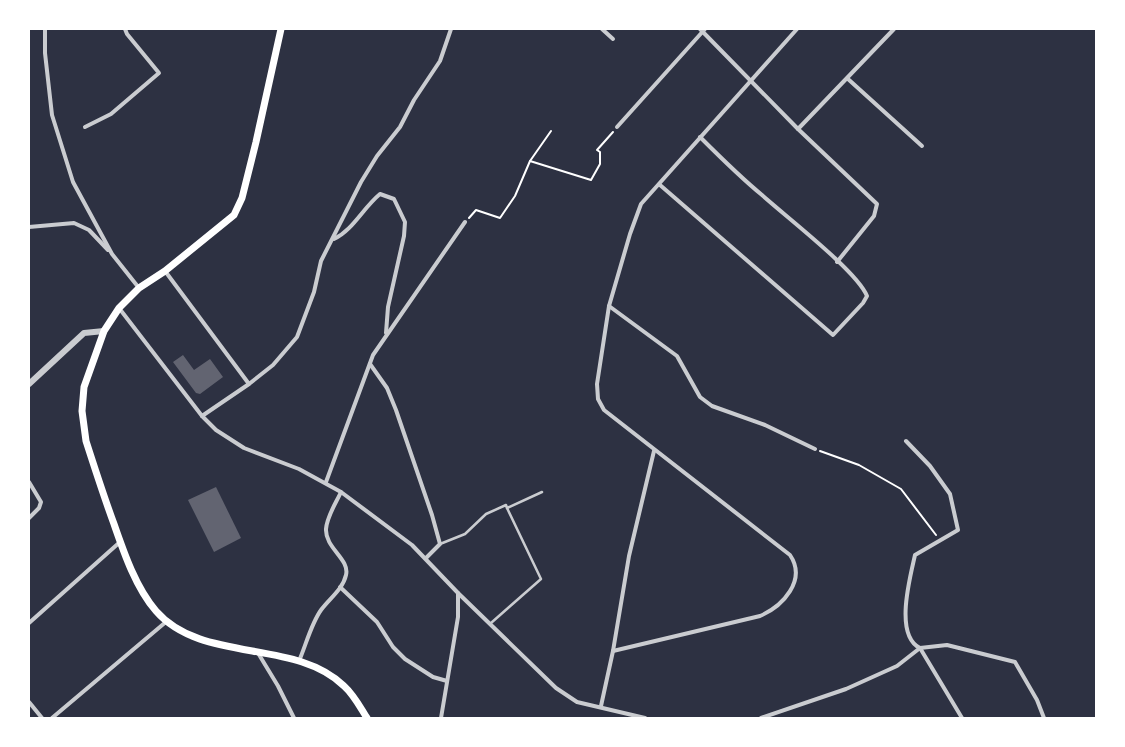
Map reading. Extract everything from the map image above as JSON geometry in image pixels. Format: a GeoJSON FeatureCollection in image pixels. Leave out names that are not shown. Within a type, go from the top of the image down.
{"type":"FeatureCollection","features":[{"type":"Feature","properties":{"kind":"main road"},"geometry":{"type":"LineString","coordinates":[[281,29],[242,198],[234,215],[165,271],[139,288],[120,308],[104,331],[84,387],[82,411],[86,441],[128,564],[155,611],[167,621],[198,638],[299,661],[333,676],[345,686],[367,718]]}},
{"type":"Feature","properties":{"kind":"street"},"geometry":{"type":"LineString","coordinates":[[45,29],[45,54],[52,115],[73,182],[112,254]]}},
{"type":"Feature","properties":{"kind":"street"},"geometry":{"type":"LineString","coordinates":[[85,127],[111,114],[159,73],[127,34],[125,29]]}},
{"type":"Feature","properties":{"kind":"street"},"geometry":{"type":"LineString","coordinates":[[202,416],[249,384],[273,365],[297,337],[314,292],[321,261],[361,182],[377,156],[400,127],[414,100],[440,62],[451,29]]}},
{"type":"Feature","properties":{"kind":"street"},"geometry":{"type":"LineString","coordinates":[[602,29],[613,39]]}},
{"type":"Feature","properties":{"kind":"street"},"geometry":{"type":"LineString","coordinates":[[613,651],[760,616],[771,611],[782,601],[794,582],[796,564],[784,549],[654,451],[604,410],[598,399],[597,384],[609,306],[630,234],[641,204],[660,185],[700,137],[752,81],[797,29]]}},
{"type":"Feature","properties":{"kind":"street"},"geometry":{"type":"LineString","coordinates":[[798,129],[848,79],[894,29]]}},
{"type":"Feature","properties":{"kind":"street"},"geometry":{"type":"LineString","coordinates":[[618,127],[703,30],[798,129],[878,204],[874,216],[837,262]]}},
{"type":"Feature","properties":{"kind":"street"},"geometry":{"type":"LineString","coordinates":[[848,79],[922,146]]}},
{"type":"Feature","properties":{"kind":"street"},"geometry":{"type":"LineString","coordinates":[[660,185],[833,335],[862,303],[866,296],[864,289],[837,262],[761,195],[700,137]]}},
{"type":"Feature","properties":{"kind":"street"},"geometry":{"type":"LineString","coordinates":[[333,239],[344,234],[372,201],[380,194],[394,199],[401,210],[405,222],[404,236],[388,307],[386,334]]}},
{"type":"Feature","properties":{"kind":"street"},"geometry":{"type":"LineString","coordinates":[[326,482],[370,364],[386,334],[465,222]]}},
{"type":"Feature","properties":{"kind":"street"},"geometry":{"type":"LineString","coordinates":[[29,227],[74,223],[89,230],[112,254],[139,288]]}},
{"type":"Feature","properties":{"kind":"street"},"geometry":{"type":"LineString","coordinates":[[165,271],[249,384]]}},
{"type":"Feature","properties":{"kind":"street"},"geometry":{"type":"LineString","coordinates":[[609,306],[677,356],[700,397],[712,406],[765,425],[815,449]]}},
{"type":"Feature","properties":{"kind":"street"},"geometry":{"type":"LineString","coordinates":[[120,308],[202,416],[216,430],[244,448],[326,482],[412,545],[458,593],[491,623],[556,688],[577,702],[601,706],[645,718]]}},
{"type":"Feature","properties":{"kind":"street"},"geometry":{"type":"LineString","coordinates":[[29,384],[84,333],[104,331]]}},
{"type":"Feature","properties":{"kind":"street"},"geometry":{"type":"LineString","coordinates":[[370,364],[387,388],[432,515],[440,544],[426,558]]}},
{"type":"Feature","properties":{"kind":"street"},"geometry":{"type":"LineString","coordinates":[[906,441],[930,466],[950,494],[958,530],[914,555],[908,586],[905,627],[916,646],[920,648],[962,718]]}},
{"type":"Feature","properties":{"kind":"street"},"geometry":{"type":"LineString","coordinates":[[601,706],[613,651],[629,556],[654,451]]}},
{"type":"Feature","properties":{"kind":"street"},"geometry":{"type":"LineString","coordinates":[[29,482],[41,502],[39,508],[29,518]]}},
{"type":"Feature","properties":{"kind":"street"},"geometry":{"type":"LineString","coordinates":[[299,661],[320,611],[340,587],[346,576],[347,569],[326,538],[326,528],[341,492]]}},
{"type":"Feature","properties":{"kind":"street"},"geometry":{"type":"LineString","coordinates":[[29,622],[120,542]]}},
{"type":"Feature","properties":{"kind":"street"},"geometry":{"type":"LineString","coordinates":[[340,587],[377,622],[393,646],[405,659],[433,677],[447,681]]}},
{"type":"Feature","properties":{"kind":"street"},"geometry":{"type":"LineString","coordinates":[[441,718],[458,617],[458,593]]}},
{"type":"Feature","properties":{"kind":"street"},"geometry":{"type":"LineString","coordinates":[[52,718],[167,621]]}},
{"type":"Feature","properties":{"kind":"street"},"geometry":{"type":"LineString","coordinates":[[761,718],[846,689],[897,666],[920,648],[947,645],[1014,662],[1037,700],[1044,718]]}},
{"type":"Feature","properties":{"kind":"street"},"geometry":{"type":"LineString","coordinates":[[257,652],[278,686],[294,718]]}},
{"type":"Feature","properties":{"kind":"street"},"geometry":{"type":"LineString","coordinates":[[29,702],[42,718]]}},
{"type":"Feature","properties":{"kind":"lane"},"geometry":{"type":"LineString","coordinates":[[507,508],[542,492]]}},
{"type":"Feature","properties":{"kind":"lane"},"geometry":{"type":"LineString","coordinates":[[440,544],[465,534],[486,514],[506,505],[541,579],[491,623]]}},
{"type":"Feature","properties":{"kind":"path"},"geometry":{"type":"LineString","coordinates":[[530,161],[591,180],[600,164],[600,152],[597,150],[618,127]]}},
{"type":"Feature","properties":{"kind":"path"},"geometry":{"type":"LineString","coordinates":[[465,222],[476,210],[500,218],[515,196],[530,161],[551,131]]}},
{"type":"Feature","properties":{"kind":"path"},"geometry":{"type":"LineString","coordinates":[[815,449],[858,465],[901,489],[940,540]]}},
{"type":"Feature","properties":{"kind":"building"},"geometry":{"type":"Polygon","coordinates":[[[183,355],[194,370],[210,359],[223,377],[200,394],[196,393],[173,362],[183,355]]]}},
{"type":"Feature","properties":{"kind":"building"},"geometry":{"type":"Polygon","coordinates":[[[216,487],[241,538],[214,552],[188,500],[216,487]]]}}]}
